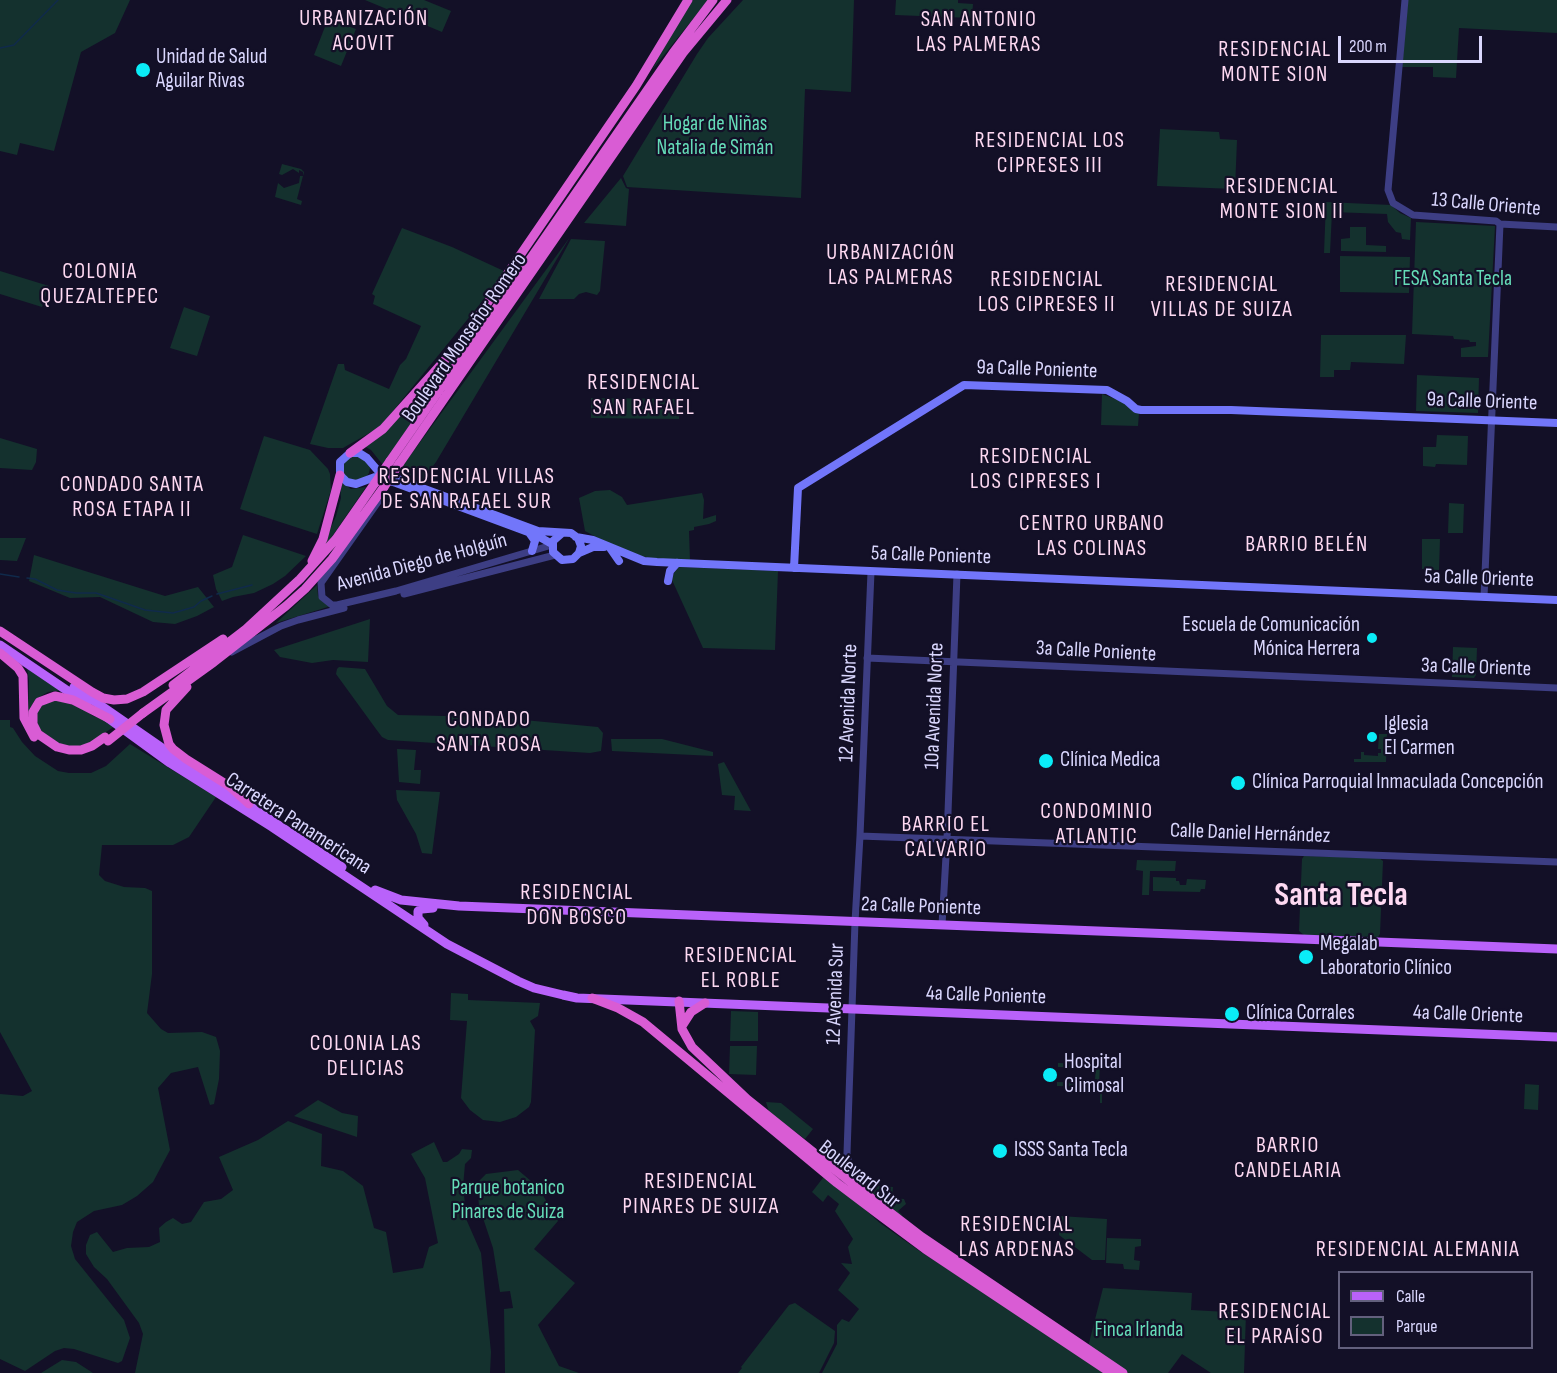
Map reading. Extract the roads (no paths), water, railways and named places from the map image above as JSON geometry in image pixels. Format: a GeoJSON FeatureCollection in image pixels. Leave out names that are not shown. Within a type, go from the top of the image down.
{"type":"FeatureCollection","features":[{"type":"Feature","properties":{"kind":"highway"},"geometry":{"type":"LineString","coordinates":[[460,343],[636,86],[688,0]]}},
{"type":"Feature","properties":{"kind":"highway","name":"Boulevard Monseñor Romero"},"geometry":{"type":"LineString","coordinates":[[203,670],[286,606],[332,559],[517,278],[672,53],[713,0]]}},
{"type":"Feature","properties":{"kind":"highway","name":"Boulevard Monseñor Romero"},"geometry":{"type":"LineString","coordinates":[[395,462],[683,53],[727,0]]}},
{"type":"Feature","properties":{"kind":"highway"},"geometry":{"type":"LineString","coordinates":[[350,453],[383,429],[517,278]]}},
{"type":"Feature","properties":{"kind":"highway"},"geometry":{"type":"LineString","coordinates":[[300,579],[310,566],[323,539],[340,475]]}},
{"type":"Feature","properties":{"kind":"highway","name":"Boulevard Monseñor Romero"},"geometry":{"type":"LineString","coordinates":[[274,603],[325,553],[381,486]]}},
{"type":"Feature","properties":{"kind":"highway"},"geometry":{"type":"LineString","coordinates":[[0,631],[98,695],[121,700],[151,687],[274,603]]}},
{"type":"Feature","properties":{"kind":"highway"},"geometry":{"type":"LineString","coordinates":[[0,653],[18,668],[23,676],[24,718],[32,734],[38,741],[58,752],[75,756],[94,750],[246,629],[274,603]]}},
{"type":"Feature","properties":{"kind":"highway"},"geometry":{"type":"LineString","coordinates":[[141,711],[203,670]]}},
{"type":"Feature","properties":{"kind":"highway"},"geometry":{"type":"LineString","coordinates":[[203,670],[166,710],[164,724],[167,738],[173,749],[229,786],[249,804]]}},
{"type":"Feature","properties":{"kind":"highway"},"geometry":{"type":"LineString","coordinates":[[107,739],[81,750],[57,747],[38,734],[33,724],[33,712],[39,702],[56,696],[73,700],[110,719]]}},
{"type":"Feature","properties":{"kind":"highway","name":"Boulevard Sur"},"geometry":{"type":"LineString","coordinates":[[592,998],[633,1016],[837,1183],[925,1249],[1111,1373]]}},
{"type":"Feature","properties":{"kind":"highway","name":"Boulevard Sur"},"geometry":{"type":"LineString","coordinates":[[679,1001],[681,1026],[686,1038],[700,1057],[755,1106],[922,1237],[1123,1373]]}},
{"type":"Feature","properties":{"kind":"highway"},"geometry":{"type":"LineString","coordinates":[[681,1026],[691,1012],[705,1003]]}},
{"type":"Feature","properties":{"kind":"highway"},"geometry":{"type":"LineString","coordinates":[[682,1055],[684,1067]]}},
{"type":"Feature","properties":{"kind":"main road","name":"9a Calle Poniente"},"geometry":{"type":"LineString","coordinates":[[794,568],[798,488],[964,385],[1101,390],[1117,395],[1136,409],[1230,410],[1406,418]]}},
{"type":"Feature","properties":{"kind":"main road","name":"9a Calle Oriente"},"geometry":{"type":"LineString","coordinates":[[1406,418],[1557,423]]}},
{"type":"Feature","properties":{"kind":"main road"},"geometry":{"type":"LineString","coordinates":[[579,553],[580,544],[576,537],[569,533],[538,531],[379,472],[359,453],[350,453],[340,462],[340,475],[351,484],[375,477],[396,483],[542,537],[552,545],[555,555],[560,560],[569,561],[593,546],[609,547],[619,561]]}},
{"type":"Feature","properties":{"kind":"main road"},"geometry":{"type":"LineString","coordinates":[[365,480],[370,472],[369,462]]}},
{"type":"Feature","properties":{"kind":"main road"},"geometry":{"type":"LineString","coordinates":[[527,532],[533,536],[535,541],[531,551]]}},
{"type":"Feature","properties":{"kind":"main road"},"geometry":{"type":"LineString","coordinates":[[552,545],[555,538],[561,534]]}},
{"type":"Feature","properties":{"kind":"main road","name":"5a Calle Poniente"},"geometry":{"type":"LineString","coordinates":[[576,537],[593,540],[644,561],[1399,594]]}},
{"type":"Feature","properties":{"kind":"main road"},"geometry":{"type":"LineString","coordinates":[[668,581],[670,572],[677,563]]}},
{"type":"Feature","properties":{"kind":"main road","name":"5a Calle Oriente"},"geometry":{"type":"LineString","coordinates":[[1399,594],[1557,600]]}},
{"type":"Feature","properties":{"kind":"main road","name":"Carretera Panamericana"},"geometry":{"type":"LineString","coordinates":[[0,637],[178,759],[386,896],[411,902],[459,906]]}},
{"type":"Feature","properties":{"kind":"main road","name":"Carretera Panamericana"},"geometry":{"type":"LineString","coordinates":[[0,645],[110,719],[170,763],[476,961],[534,988],[577,998],[592,998]]}},
{"type":"Feature","properties":{"kind":"main road"},"geometry":{"type":"LineString","coordinates":[[430,932],[418,918],[418,911],[459,906]]}},
{"type":"Feature","properties":{"kind":"main road","name":"2a Calle Poniente"},"geometry":{"type":"LineString","coordinates":[[459,906],[1557,950]]}},
{"type":"Feature","properties":{"kind":"main road","name":"4a Calle Poniente"},"geometry":{"type":"LineString","coordinates":[[592,998],[1378,1030]]}},
{"type":"Feature","properties":{"kind":"main road","name":"4a Calle Oriente"},"geometry":{"type":"LineString","coordinates":[[1378,1030],[1557,1037]]}},
{"type":"Feature","properties":{"kind":"street","name":"13 Calle Oriente"},"geometry":{"type":"LineString","coordinates":[[1405,0],[1388,190],[1393,203],[1401,210],[1413,215],[1557,227]]}},
{"type":"Feature","properties":{"kind":"street"},"geometry":{"type":"LineString","coordinates":[[1484,597],[1500,224]]}},
{"type":"Feature","properties":{"kind":"street","name":"Avenida Diego de Holguín"},"geometry":{"type":"LineString","coordinates":[[381,486],[374,509],[321,583],[322,597],[332,605],[396,591],[552,545]]}},
{"type":"Feature","properties":{"kind":"street","name":"Avenida Diego de Holguín"},"geometry":{"type":"LineString","coordinates":[[214,662],[274,629],[298,620],[555,555]]}},
{"type":"Feature","properties":{"kind":"street","name":"12 Avenida Norte"},"geometry":{"type":"LineString","coordinates":[[860,836],[871,572]]}},
{"type":"Feature","properties":{"kind":"street","name":"10a Avenida Norte"},"geometry":{"type":"LineString","coordinates":[[942,925],[957,574]]}},
{"type":"Feature","properties":{"kind":"street","name":"3a Calle Poniente"},"geometry":{"type":"LineString","coordinates":[[867,658],[1395,682]]}},
{"type":"Feature","properties":{"kind":"street","name":"3a Calle Oriente"},"geometry":{"type":"LineString","coordinates":[[1395,682],[1557,688]]}},
{"type":"Feature","properties":{"kind":"street","name":"Calle Daniel Hernández"},"geometry":{"type":"LineString","coordinates":[[860,836],[1557,862]]}},
{"type":"Feature","properties":{"kind":"street","name":"12 Avenida Sur"},"geometry":{"type":"LineString","coordinates":[[853,1185],[847,1153],[860,836]]}},
{"type":"Feature","properties":{"kind":"street"},"geometry":{"type":"LineString","coordinates":[[831,1166],[840,1164],[847,1153]]}},
{"type":"Feature","properties":{"kind":"waterway"},"geometry":{"type":"LineString","coordinates":[[0,48],[14,45],[58,0]]}},
{"type":"Feature","properties":{"kind":"waterway"},"geometry":{"type":"LineString","coordinates":[[0,574],[19,577]]}},
{"type":"Feature","properties":{"kind":"waterway"},"geometry":{"type":"LineString","coordinates":[[27,578],[35,579],[57,590],[96,593],[145,610],[173,613],[194,607],[212,596]]}},
{"type":"Feature","properties":{"kind":"waterway"},"geometry":{"type":"LineString","coordinates":[[217,594],[252,585]]}},
{"type":"Feature","properties":{"kind":"place","name":"Unidad de Salud Aguilar Rivas"},"geometry":{"type":"Point","coordinates":[143,70]}},
{"type":"Feature","properties":{"kind":"place","name":"Escuela de Comunicación Mónica Herrera"},"geometry":{"type":"Point","coordinates":[1372,638]}},
{"type":"Feature","properties":{"kind":"place","name":"Iglesia El Carmen"},"geometry":{"type":"Point","coordinates":[1372,737]}},
{"type":"Feature","properties":{"kind":"place","name":"Clínica Medica"},"geometry":{"type":"Point","coordinates":[1046,761]}},
{"type":"Feature","properties":{"kind":"place","name":"Clínica Parroquial Inmaculada Concepción"},"geometry":{"type":"Point","coordinates":[1238,783]}},
{"type":"Feature","properties":{"kind":"place","name":"Megalab Laboratorio Clínico"},"geometry":{"type":"Point","coordinates":[1306,957]}},
{"type":"Feature","properties":{"kind":"place","name":"Clínica Corrales"},"geometry":{"type":"Point","coordinates":[1232,1014]}},
{"type":"Feature","properties":{"kind":"place","name":"Hospital Climosal"},"geometry":{"type":"Point","coordinates":[1050,1075]}},
{"type":"Feature","properties":{"kind":"place","name":"ISSS Santa Tecla"},"geometry":{"type":"Point","coordinates":[1000,1151]}},
{"type":"Feature","properties":{"kind":"district","name":"URBANIZACIÓN ACOVIT"},"geometry":{"type":"Point","coordinates":[364,32]}},
{"type":"Feature","properties":{"kind":"district","name":"SAN ANTONIO LAS PALMERAS"},"geometry":{"type":"Point","coordinates":[979,32]}},
{"type":"Feature","properties":{"kind":"district","name":"RESIDENCIAL MONTE SION"},"geometry":{"type":"Point","coordinates":[1275,62]}},
{"type":"Feature","properties":{"kind":"district","name":"RESIDENCIAL LOS CIPRESES III"},"geometry":{"type":"Point","coordinates":[1050,154]}},
{"type":"Feature","properties":{"kind":"district","name":"RESIDENCIAL MONTE SION II"},"geometry":{"type":"Point","coordinates":[1282,200]}},
{"type":"Feature","properties":{"kind":"district","name":"URBANIZACIÓN LAS PALMERAS"},"geometry":{"type":"Point","coordinates":[891,266]}},
{"type":"Feature","properties":{"kind":"district","name":"COLONIA QUEZALTEPEC"},"geometry":{"type":"Point","coordinates":[100,284]}},
{"type":"Feature","properties":{"kind":"district","name":"RESIDENCIAL LOS CIPRESES II"},"geometry":{"type":"Point","coordinates":[1047,292]}},
{"type":"Feature","properties":{"kind":"district","name":"RESIDENCIAL VILLAS DE SUIZA"},"geometry":{"type":"Point","coordinates":[1222,298]}},
{"type":"Feature","properties":{"kind":"district","name":"RESIDENCIAL SAN RAFAEL"},"geometry":{"type":"Point","coordinates":[644,396]}},
{"type":"Feature","properties":{"kind":"district","name":"RESIDENCIAL LOS CIPRESES I"},"geometry":{"type":"Point","coordinates":[1036,470]}},
{"type":"Feature","properties":{"kind":"district","name":"RESIDENCIAL VILLAS DE SAN RAFAEL SUR"},"geometry":{"type":"Point","coordinates":[467,490]}},
{"type":"Feature","properties":{"kind":"district","name":"CONDADO SANTA ROSA ETAPA II"},"geometry":{"type":"Point","coordinates":[132,498]}},
{"type":"Feature","properties":{"kind":"district","name":"CENTRO URBANO LAS COLINAS"},"geometry":{"type":"Point","coordinates":[1092,536]}},
{"type":"Feature","properties":{"kind":"district","name":"BARRIO BELÉN"},"geometry":{"type":"Point","coordinates":[1307,545]}},
{"type":"Feature","properties":{"kind":"district","name":"CONDADO SANTA ROSA"},"geometry":{"type":"Point","coordinates":[489,732]}},
{"type":"Feature","properties":{"kind":"district","name":"CONDOMINIO ATLANTIC"},"geometry":{"type":"Point","coordinates":[1097,824]}},
{"type":"Feature","properties":{"kind":"district","name":"BARRIO EL CALVARIO"},"geometry":{"type":"Point","coordinates":[946,838]}},
{"type":"Feature","properties":{"kind":"district","name":"Santa Tecla"},"geometry":{"type":"Point","coordinates":[1341,897]}},
{"type":"Feature","properties":{"kind":"district","name":"RESIDENCIAL DON BOSCO"},"geometry":{"type":"Point","coordinates":[577,906]}},
{"type":"Feature","properties":{"kind":"district","name":"RESIDENCIAL EL ROBLE"},"geometry":{"type":"Point","coordinates":[741,968]}},
{"type":"Feature","properties":{"kind":"district","name":"COLONIA LAS DELICIAS"},"geometry":{"type":"Point","coordinates":[366,1056]}},
{"type":"Feature","properties":{"kind":"district","name":"BARRIO CANDELARIA"},"geometry":{"type":"Point","coordinates":[1288,1158]}},
{"type":"Feature","properties":{"kind":"district","name":"RESIDENCIAL PINARES DE SUIZA"},"geometry":{"type":"Point","coordinates":[701,1194]}},
{"type":"Feature","properties":{"kind":"district","name":"RESIDENCIAL LAS ARDENAS"},"geometry":{"type":"Point","coordinates":[1017,1238]}},
{"type":"Feature","properties":{"kind":"district","name":"RESIDENCIAL ALEMANIA"},"geometry":{"type":"Point","coordinates":[1418,1250]}},
{"type":"Feature","properties":{"kind":"district","name":"RESIDENCIAL EL PARAÍSO"},"geometry":{"type":"Point","coordinates":[1275,1324]}},
{"type":"Feature","properties":{"kind":"park label","name":"Hogar de Niñas Natalia de Simán"},"geometry":{"type":"Point","coordinates":[715,137]}},
{"type":"Feature","properties":{"kind":"park label","name":"FESA Santa Tecla"},"geometry":{"type":"Point","coordinates":[1453,280]}},
{"type":"Feature","properties":{"kind":"park label","name":"Parque botanico Pinares de Suiza"},"geometry":{"type":"Point","coordinates":[508,1201]}},
{"type":"Feature","properties":{"kind":"park label","name":"Finca Irlanda"},"geometry":{"type":"Point","coordinates":[1139,1331]}}]}
